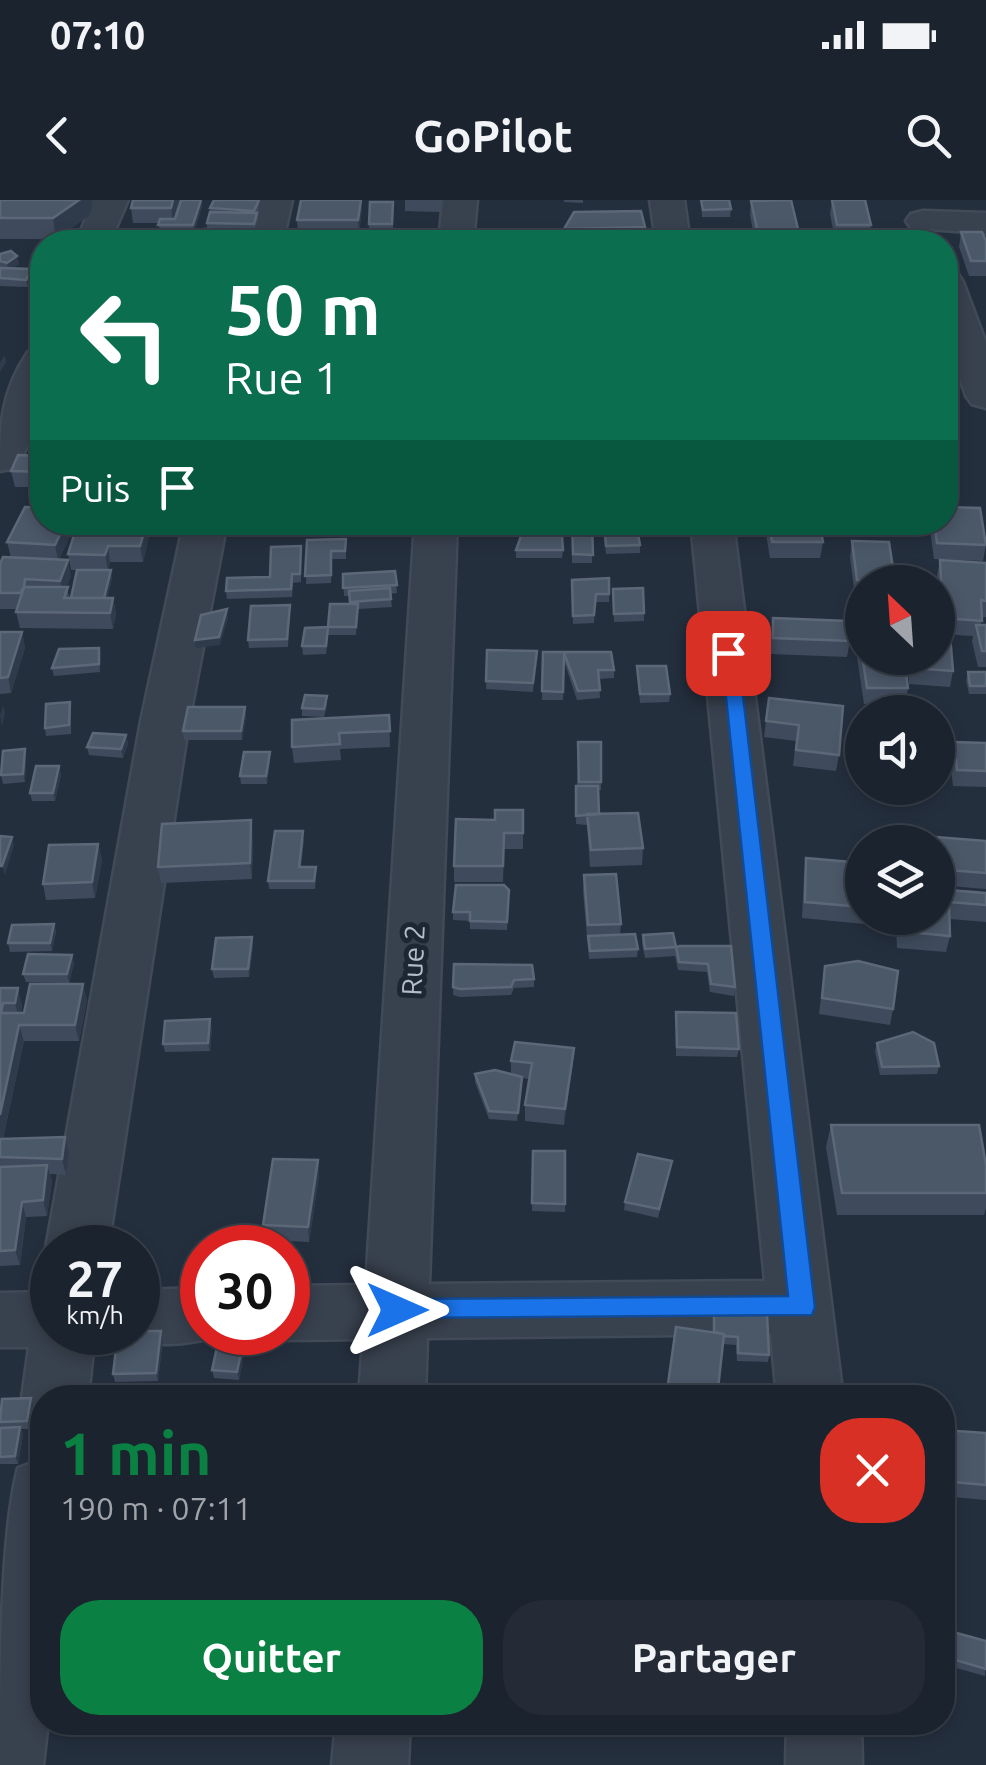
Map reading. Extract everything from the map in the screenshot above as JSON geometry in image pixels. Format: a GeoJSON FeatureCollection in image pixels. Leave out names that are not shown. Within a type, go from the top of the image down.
{"type":"FeatureCollection","features":[{"type":"Feature","properties":{"kind":"street"},"geometry":{"type":"LineString","coordinates":[[98,230],[111,200]]}},
{"type":"Feature","properties":{"kind":"street"},"geometry":{"type":"LineString","coordinates":[[269,230],[275,200]]}},
{"type":"Feature","properties":{"kind":"street"},"geometry":{"type":"LineString","coordinates":[[457,230],[460,200]]}},
{"type":"Feature","properties":{"kind":"street"},"geometry":{"type":"LineString","coordinates":[[667,200],[671,230]]}},
{"type":"Feature","properties":{"kind":"street"},"geometry":{"type":"LineString","coordinates":[[922,221],[986,223]]}},
{"type":"Feature","properties":{"kind":"street"},"geometry":{"type":"LineString","coordinates":[[958,315],[984,382]]}},
{"type":"Feature","properties":{"kind":"street"},"geometry":{"type":"LineString","coordinates":[[0,459],[30,388]]}},
{"type":"Feature","properties":{"kind":"street"},"geometry":{"type":"LineString","coordinates":[[81,1225],[165,721],[203,535]]}},
{"type":"Feature","properties":{"kind":"street","name":"Rue 2"},"geometry":{"type":"LineString","coordinates":[[393,1385],[435,535]]}},
{"type":"Feature","properties":{"kind":"street"},"geometry":{"type":"LineString","coordinates":[[713,535],[809,1385]]}},
{"type":"Feature","properties":{"kind":"street"},"geometry":{"type":"LineString","coordinates":[[310,1312],[802,1307]]}},
{"type":"Feature","properties":{"kind":"street"},"geometry":{"type":"LineString","coordinates":[[0,1320],[30,1319]]}},
{"type":"Feature","properties":{"kind":"street"},"geometry":{"type":"LineString","coordinates":[[57,1385],[60,1355]]}},
{"type":"Feature","properties":{"kind":"street"},"geometry":{"type":"LineString","coordinates":[[5,1765],[30,1579]]}},
{"type":"Feature","properties":{"kind":"street"},"geometry":{"type":"LineString","coordinates":[[370,1765],[372,1735]]}},
{"type":"Feature","properties":{"kind":"street"},"geometry":{"type":"LineString","coordinates":[[824,1735],[824,1765]]}},
{"type":"Feature","properties":{"kind":"building"},"geometry":{"type":"Polygon","coordinates":[[[0,200],[79,200],[53,218],[0,218],[0,200]]]}},
{"type":"Feature","properties":{"kind":"building"},"geometry":{"type":"Polygon","coordinates":[[[133,200],[173,200],[171,208],[131,208],[133,200]]]}},
{"type":"Feature","properties":{"kind":"building"},"geometry":{"type":"Polygon","coordinates":[[[181,200],[201,200],[193,225],[158,225],[160,219],[175,219],[181,200]]]}},
{"type":"Feature","properties":{"kind":"building"},"geometry":{"type":"Polygon","coordinates":[[[214,200],[259,200],[254,211],[210,208],[214,200]]]}},
{"type":"Feature","properties":{"kind":"building"},"geometry":{"type":"Polygon","coordinates":[[[301,200],[361,200],[358,220],[297,220],[301,200]]]}},
{"type":"Feature","properties":{"kind":"building"},"geometry":{"type":"Polygon","coordinates":[[[701,200],[729,200],[731,209],[703,210],[701,200]]]}},
{"type":"Feature","properties":{"kind":"building"},"geometry":{"type":"Polygon","coordinates":[[[791,200],[798,229],[757,229],[751,201],[791,200]]]}},
{"type":"Feature","properties":{"kind":"building"},"geometry":{"type":"Polygon","coordinates":[[[832,200],[865,200],[871,225],[837,225],[832,200]]]}},
{"type":"Feature","properties":{"kind":"building"},"geometry":{"type":"Polygon","coordinates":[[[370,202],[393,202],[392,224],[369,224],[370,202]]]}},
{"type":"Feature","properties":{"kind":"building"},"geometry":{"type":"Polygon","coordinates":[[[641,211],[645,227],[564,229],[574,212],[641,211]]]}},
{"type":"Feature","properties":{"kind":"building"},"geometry":{"type":"Polygon","coordinates":[[[210,212],[257,213],[254,224],[207,223],[210,212]]]}},
{"type":"Feature","properties":{"kind":"building"},"geometry":{"type":"Polygon","coordinates":[[[961,232],[982,232],[986,261],[971,261],[961,232]]]}},
{"type":"Feature","properties":{"kind":"building"},"geometry":{"type":"Polygon","coordinates":[[[11,251],[17,256],[7,263],[0,261],[0,254],[11,251]]]}},
{"type":"Feature","properties":{"kind":"building"},"geometry":{"type":"Polygon","coordinates":[[[0,268],[30,269],[26,280],[0,278],[0,268]]]}},
{"type":"Feature","properties":{"kind":"building"},"geometry":{"type":"Polygon","coordinates":[[[18,455],[30,456],[30,472],[11,471],[18,455]]]}},
{"type":"Feature","properties":{"kind":"building"},"geometry":{"type":"Polygon","coordinates":[[[25,507],[30,507],[30,535],[60,535],[55,545],[7,542],[25,507]]]}},
{"type":"Feature","properties":{"kind":"building"},"geometry":{"type":"Polygon","coordinates":[[[958,507],[980,508],[986,545],[937,543],[936,535],[958,535],[958,507]]]}},
{"type":"Feature","properties":{"kind":"building"},"geometry":{"type":"Polygon","coordinates":[[[74,535],[143,535],[140,546],[108,546],[105,555],[68,554],[74,535]]]}},
{"type":"Feature","properties":{"kind":"building"},"geometry":{"type":"Polygon","coordinates":[[[521,535],[562,535],[563,550],[516,550],[521,535]]]}},
{"type":"Feature","properties":{"kind":"building"},"geometry":{"type":"Polygon","coordinates":[[[572,535],[592,535],[593,555],[573,554],[572,535]]]}},
{"type":"Feature","properties":{"kind":"building"},"geometry":{"type":"Polygon","coordinates":[[[605,535],[638,535],[640,545],[606,546],[605,535]]]}},
{"type":"Feature","properties":{"kind":"building"},"geometry":{"type":"Polygon","coordinates":[[[771,535],[822,535],[823,542],[772,542],[771,535]]]}},
{"type":"Feature","properties":{"kind":"building"},"geometry":{"type":"Polygon","coordinates":[[[346,539],[345,551],[331,551],[331,575],[305,576],[307,540],[346,539]]]}},
{"type":"Feature","properties":{"kind":"building"},"geometry":{"type":"Polygon","coordinates":[[[852,541],[889,542],[893,565],[855,565],[852,541]]]}},
{"type":"Feature","properties":{"kind":"building"},"geometry":{"type":"Polygon","coordinates":[[[301,546],[300,574],[292,574],[291,589],[226,591],[227,578],[270,577],[271,547],[301,546]]]}},
{"type":"Feature","properties":{"kind":"building"},"geometry":{"type":"Polygon","coordinates":[[[3,557],[68,560],[60,581],[25,579],[20,593],[0,593],[3,557]]]}},
{"type":"Feature","properties":{"kind":"building"},"geometry":{"type":"Polygon","coordinates":[[[940,560],[986,563],[982,621],[955,619],[955,565],[940,565],[940,560]]]}},
{"type":"Feature","properties":{"kind":"building"},"geometry":{"type":"Polygon","coordinates":[[[77,570],[111,570],[104,598],[71,598],[77,570]]]}},
{"type":"Feature","properties":{"kind":"building"},"geometry":{"type":"Polygon","coordinates":[[[395,571],[397,585],[343,588],[343,574],[395,571]]]}},
{"type":"Feature","properties":{"kind":"building"},"geometry":{"type":"Polygon","coordinates":[[[609,578],[609,594],[596,594],[594,615],[573,616],[572,580],[609,578]]]}},
{"type":"Feature","properties":{"kind":"building"},"geometry":{"type":"Polygon","coordinates":[[[24,587],[68,587],[64,598],[113,598],[110,613],[16,612],[24,587]]]}},
{"type":"Feature","properties":{"kind":"building"},"geometry":{"type":"Polygon","coordinates":[[[390,588],[391,599],[350,602],[349,591],[390,588]]]}},
{"type":"Feature","properties":{"kind":"building"},"geometry":{"type":"Polygon","coordinates":[[[643,588],[644,613],[614,614],[613,589],[643,588]]]}},
{"type":"Feature","properties":{"kind":"building"},"geometry":{"type":"Polygon","coordinates":[[[330,604],[358,604],[356,627],[328,627],[330,604]]]}},
{"type":"Feature","properties":{"kind":"building"},"geometry":{"type":"Polygon","coordinates":[[[290,605],[287,639],[248,640],[251,606],[290,605]]]}},
{"type":"Feature","properties":{"kind":"building"},"geometry":{"type":"Polygon","coordinates":[[[227,609],[219,637],[195,640],[201,615],[227,609]]]}},
{"type":"Feature","properties":{"kind":"building"},"geometry":{"type":"Polygon","coordinates":[[[773,618],[845,621],[845,641],[773,638],[773,618]]]}},
{"type":"Feature","properties":{"kind":"building"},"geometry":{"type":"Polygon","coordinates":[[[976,625],[986,625],[986,651],[982,651],[976,625]]]}},
{"type":"Feature","properties":{"kind":"building"},"geometry":{"type":"Polygon","coordinates":[[[328,627],[326,646],[302,646],[305,628],[328,627]]]}},
{"type":"Feature","properties":{"kind":"building"},"geometry":{"type":"Polygon","coordinates":[[[0,632],[22,632],[8,677],[0,678],[0,632]]]}},
{"type":"Feature","properties":{"kind":"building"},"geometry":{"type":"Polygon","coordinates":[[[99,648],[99,664],[52,668],[59,649],[99,648]]]}},
{"type":"Feature","properties":{"kind":"building"},"geometry":{"type":"Polygon","coordinates":[[[487,650],[537,651],[533,683],[486,681],[487,650]]]}},
{"type":"Feature","properties":{"kind":"building"},"geometry":{"type":"Polygon","coordinates":[[[543,652],[611,652],[614,670],[598,670],[600,690],[578,691],[564,653],[563,692],[542,691],[543,652]]]}},
{"type":"Feature","properties":{"kind":"building"},"geometry":{"type":"Polygon","coordinates":[[[637,666],[666,666],[670,694],[640,694],[637,666]]]}},
{"type":"Feature","properties":{"kind":"building"},"geometry":{"type":"Polygon","coordinates":[[[968,672],[986,672],[986,686],[970,686],[968,672]]]}},
{"type":"Feature","properties":{"kind":"building"},"geometry":{"type":"Polygon","coordinates":[[[865,675],[906,675],[908,688],[867,688],[865,675]]]}},
{"type":"Feature","properties":{"kind":"building"},"geometry":{"type":"Polygon","coordinates":[[[305,695],[327,696],[324,709],[302,708],[305,695]]]}},
{"type":"Feature","properties":{"kind":"building"},"geometry":{"type":"Polygon","coordinates":[[[769,698],[843,706],[839,755],[796,750],[799,725],[766,721],[769,698]]]}},
{"type":"Feature","properties":{"kind":"building"},"geometry":{"type":"Polygon","coordinates":[[[70,702],[69,725],[45,728],[46,704],[70,702]]]}},
{"type":"Feature","properties":{"kind":"building"},"geometry":{"type":"Polygon","coordinates":[[[188,707],[245,707],[241,731],[183,731],[188,707]]]}},
{"type":"Feature","properties":{"kind":"building"},"geometry":{"type":"Polygon","coordinates":[[[389,715],[390,731],[339,733],[340,744],[292,747],[292,720],[389,715]]]}},
{"type":"Feature","properties":{"kind":"building"},"geometry":{"type":"Polygon","coordinates":[[[93,733],[126,735],[121,749],[87,747],[93,733]]]}},
{"type":"Feature","properties":{"kind":"building"},"geometry":{"type":"Polygon","coordinates":[[[578,742],[601,742],[601,782],[579,782],[578,742]]]}},
{"type":"Feature","properties":{"kind":"building"},"geometry":{"type":"Polygon","coordinates":[[[955,742],[986,743],[986,771],[957,770],[955,742]]]}},
{"type":"Feature","properties":{"kind":"building"},"geometry":{"type":"Polygon","coordinates":[[[25,749],[23,774],[1,775],[3,751],[25,749]]]}},
{"type":"Feature","properties":{"kind":"building"},"geometry":{"type":"Polygon","coordinates":[[[244,752],[270,752],[266,776],[240,776],[244,752]]]}},
{"type":"Feature","properties":{"kind":"building"},"geometry":{"type":"Polygon","coordinates":[[[36,766],[59,766],[53,793],[30,793],[36,766]]]}},
{"type":"Feature","properties":{"kind":"building"},"geometry":{"type":"Polygon","coordinates":[[[576,786],[598,786],[599,814],[576,816],[576,786]]]}},
{"type":"Feature","properties":{"kind":"building"},"geometry":{"type":"Polygon","coordinates":[[[495,810],[523,810],[523,833],[504,833],[503,866],[454,866],[456,819],[495,820],[495,810]]]}},
{"type":"Feature","properties":{"kind":"building"},"geometry":{"type":"Polygon","coordinates":[[[638,813],[643,848],[591,850],[587,814],[638,813]]]}},
{"type":"Feature","properties":{"kind":"building"},"geometry":{"type":"Polygon","coordinates":[[[251,820],[250,863],[158,867],[162,824],[251,820]]]}},
{"type":"Feature","properties":{"kind":"building"},"geometry":{"type":"Polygon","coordinates":[[[275,831],[303,831],[299,867],[316,867],[314,881],[268,881],[275,831]]]}},
{"type":"Feature","properties":{"kind":"building"},"geometry":{"type":"Polygon","coordinates":[[[0,836],[12,837],[2,866],[0,866],[0,836]]]}},
{"type":"Feature","properties":{"kind":"building"},"geometry":{"type":"Polygon","coordinates":[[[955,839],[986,841],[986,873],[955,871],[955,839]]]}},
{"type":"Feature","properties":{"kind":"building"},"geometry":{"type":"Polygon","coordinates":[[[98,844],[92,882],[43,884],[49,845],[98,844]]]}},
{"type":"Feature","properties":{"kind":"building"},"geometry":{"type":"Polygon","coordinates":[[[806,858],[845,861],[845,906],[805,902],[806,858]]]}},
{"type":"Feature","properties":{"kind":"building"},"geometry":{"type":"Polygon","coordinates":[[[616,874],[621,924],[588,925],[584,875],[616,874]]]}},
{"type":"Feature","properties":{"kind":"building"},"geometry":{"type":"Polygon","coordinates":[[[456,885],[504,885],[509,890],[507,922],[470,921],[470,912],[453,912],[456,885]]]}},
{"type":"Feature","properties":{"kind":"building"},"geometry":{"type":"Polygon","coordinates":[[[955,890],[986,893],[986,905],[955,902],[955,890]]]}},
{"type":"Feature","properties":{"kind":"building"},"geometry":{"type":"Polygon","coordinates":[[[54,924],[50,943],[8,943],[12,925],[54,924]]]}},
{"type":"Feature","properties":{"kind":"building"},"geometry":{"type":"Polygon","coordinates":[[[673,933],[676,947],[645,949],[643,935],[673,933]]]}},
{"type":"Feature","properties":{"kind":"building"},"geometry":{"type":"Polygon","coordinates":[[[635,934],[638,949],[590,951],[588,936],[635,934]]]}},
{"type":"Feature","properties":{"kind":"building"},"geometry":{"type":"Polygon","coordinates":[[[252,937],[248,969],[212,969],[216,938],[252,937]]]}},
{"type":"Feature","properties":{"kind":"building"},"geometry":{"type":"Polygon","coordinates":[[[731,946],[735,987],[711,984],[708,964],[679,962],[676,947],[731,946]]]}},
{"type":"Feature","properties":{"kind":"building"},"geometry":{"type":"Polygon","coordinates":[[[28,954],[72,955],[67,974],[23,974],[28,954]]]}},
{"type":"Feature","properties":{"kind":"building"},"geometry":{"type":"Polygon","coordinates":[[[858,961],[898,971],[893,1009],[822,998],[825,966],[858,961]]]}},
{"type":"Feature","properties":{"kind":"building"},"geometry":{"type":"Polygon","coordinates":[[[454,964],[532,965],[534,979],[514,980],[511,987],[460,989],[453,987],[454,964]]]}},
{"type":"Feature","properties":{"kind":"building"},"geometry":{"type":"Polygon","coordinates":[[[30,984],[83,984],[75,1025],[19,1025],[0,1115],[0,988],[18,988],[15,1003],[3,1003],[1,1013],[24,1013],[30,984]]]}},
{"type":"Feature","properties":{"kind":"building"},"geometry":{"type":"Polygon","coordinates":[[[676,1012],[736,1013],[739,1049],[677,1047],[676,1012]]]}},
{"type":"Feature","properties":{"kind":"building"},"geometry":{"type":"Polygon","coordinates":[[[210,1019],[208,1043],[163,1044],[165,1021],[210,1019]]]}},
{"type":"Feature","properties":{"kind":"building"},"geometry":{"type":"Polygon","coordinates":[[[913,1032],[934,1043],[939,1066],[882,1067],[877,1043],[913,1032]]]}},
{"type":"Feature","properties":{"kind":"building"},"geometry":{"type":"Polygon","coordinates":[[[515,1042],[574,1048],[565,1109],[525,1105],[532,1063],[511,1061],[515,1042]]]}},
{"type":"Feature","properties":{"kind":"building"},"geometry":{"type":"Polygon","coordinates":[[[495,1070],[522,1077],[518,1113],[489,1111],[475,1074],[495,1070]]]}},
{"type":"Feature","properties":{"kind":"building"},"geometry":{"type":"Polygon","coordinates":[[[831,1125],[979,1125],[986,1193],[842,1193],[831,1125]]]}},
{"type":"Feature","properties":{"kind":"building"},"geometry":{"type":"Polygon","coordinates":[[[65,1137],[62,1159],[0,1157],[0,1139],[65,1137]]]}},
{"type":"Feature","properties":{"kind":"building"},"geometry":{"type":"Polygon","coordinates":[[[533,1151],[565,1151],[565,1204],[532,1203],[533,1151]]]}},
{"type":"Feature","properties":{"kind":"building"},"geometry":{"type":"Polygon","coordinates":[[[638,1154],[672,1161],[659,1209],[625,1202],[638,1154]]]}},
{"type":"Feature","properties":{"kind":"building"},"geometry":{"type":"Polygon","coordinates":[[[273,1159],[318,1160],[308,1225],[263,1225],[273,1159]]]}},
{"type":"Feature","properties":{"kind":"building"},"geometry":{"type":"Polygon","coordinates":[[[47,1165],[43,1200],[22,1202],[15,1250],[0,1251],[0,1167],[47,1165]]]}},
{"type":"Feature","properties":{"kind":"building"},"geometry":{"type":"Polygon","coordinates":[[[714,1312],[767,1314],[769,1355],[738,1353],[738,1337],[714,1332],[714,1312]]]}},
{"type":"Feature","properties":{"kind":"building"},"geometry":{"type":"Polygon","coordinates":[[[676,1327],[724,1334],[718,1385],[668,1385],[676,1327]]]}},
{"type":"Feature","properties":{"kind":"building"},"geometry":{"type":"Polygon","coordinates":[[[115,1355],[158,1355],[156,1373],[113,1374],[115,1355]]]}},
{"type":"Feature","properties":{"kind":"building"},"geometry":{"type":"Polygon","coordinates":[[[215,1355],[241,1355],[237,1372],[212,1370],[215,1355]]]}},
{"type":"Feature","properties":{"kind":"building"},"geometry":{"type":"Polygon","coordinates":[[[30,1398],[27,1421],[0,1422],[2,1399],[30,1398]]]}},
{"type":"Feature","properties":{"kind":"building"},"geometry":{"type":"Polygon","coordinates":[[[20,1427],[15,1456],[0,1457],[0,1428],[20,1427]]]}},
{"type":"Feature","properties":{"kind":"building"},"geometry":{"type":"Polygon","coordinates":[[[955,1431],[986,1433],[986,1485],[955,1482],[955,1431]]]}},
{"type":"Feature","properties":{"kind":"building"},"geometry":{"type":"Polygon","coordinates":[[[955,1633],[986,1641],[986,1669],[955,1660],[955,1633]]]}},
{"type":"Feature","properties":{"kind":"route"},"geometry":{"type":"LineString","coordinates":[[397,1310],[802,1307],[728,653]]}}]}
